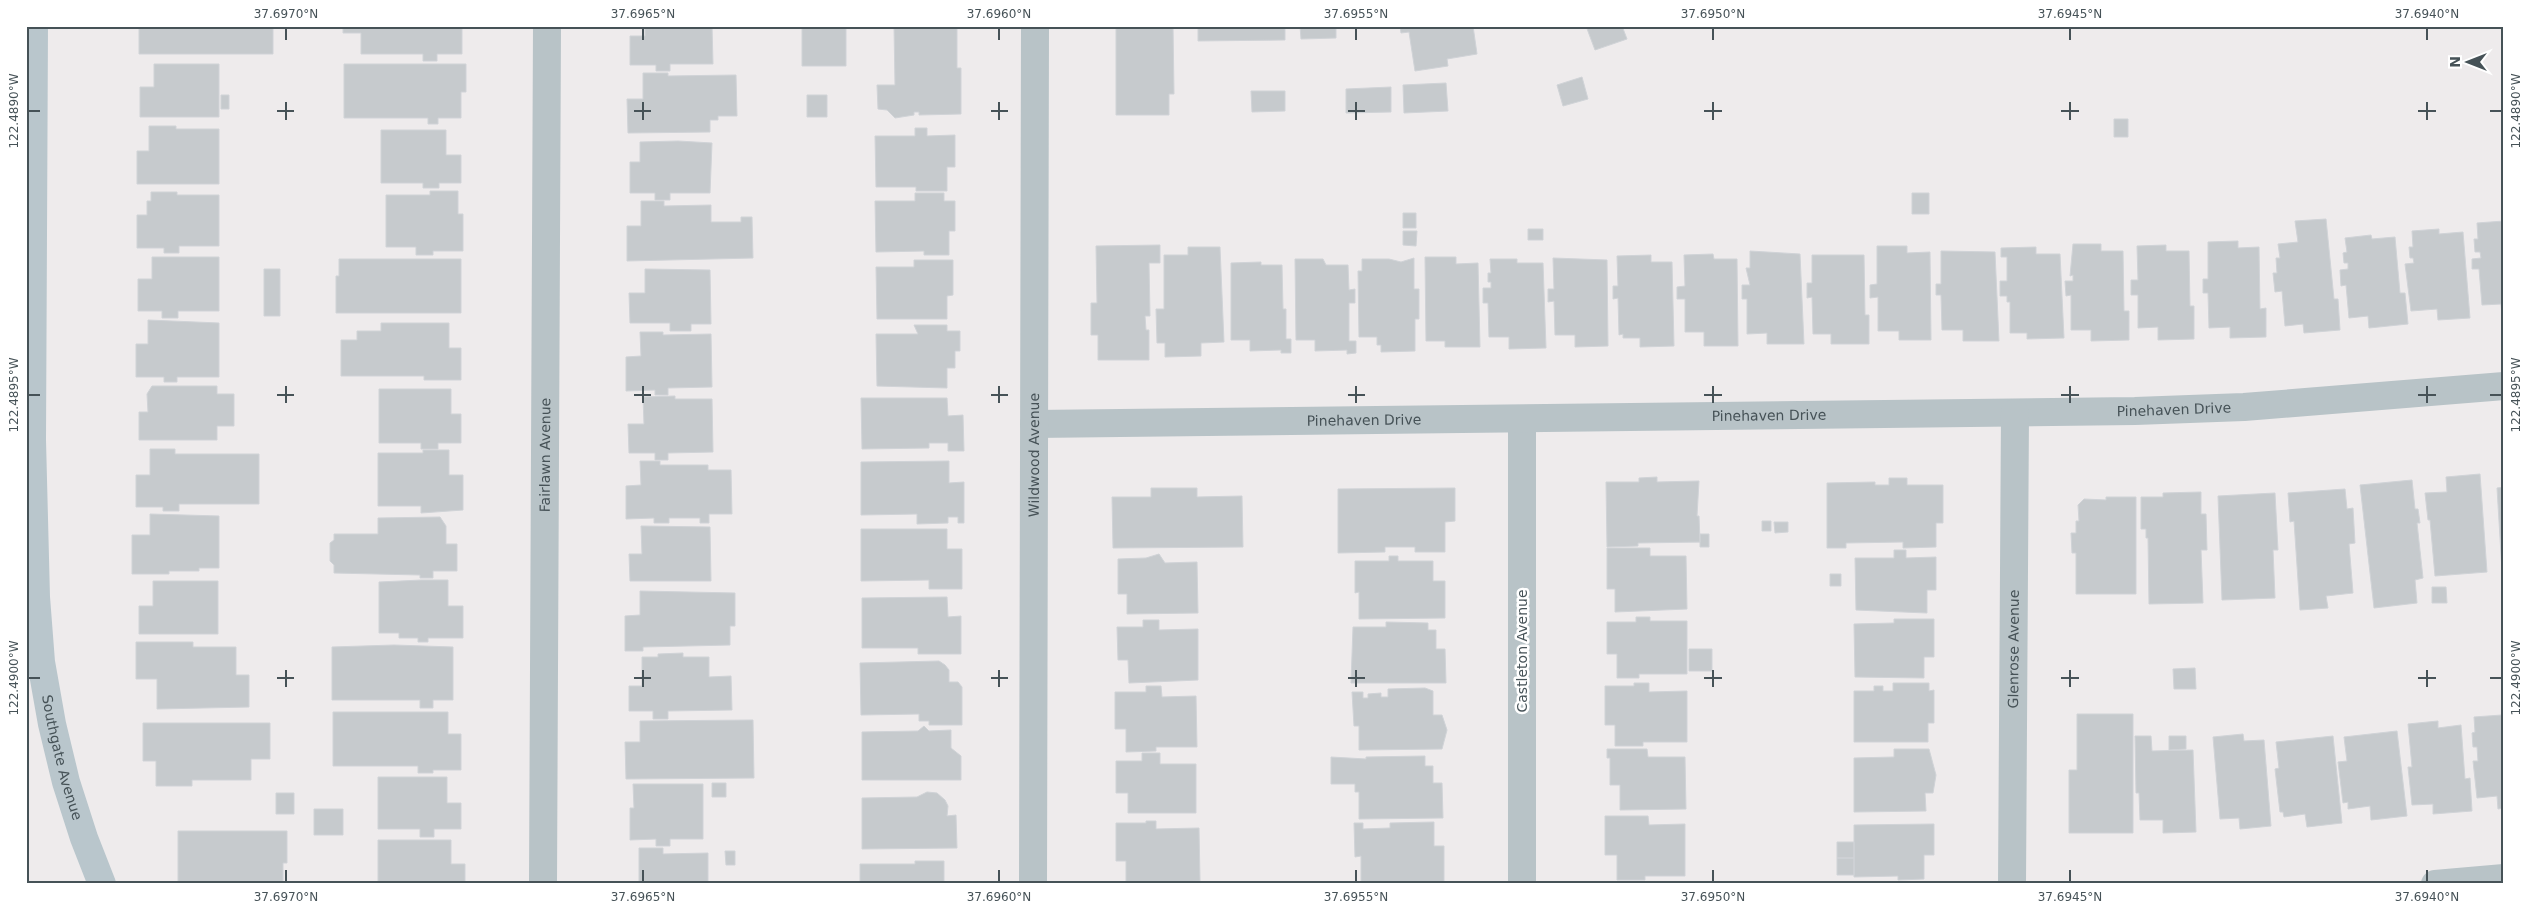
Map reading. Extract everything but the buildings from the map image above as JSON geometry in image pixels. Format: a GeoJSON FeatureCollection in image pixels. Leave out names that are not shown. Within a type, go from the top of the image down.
{"type":"FeatureCollection","features":[{"type":"Feature","properties":{"kind":"street","name":"Southgate Avenue"},"geometry":{"type":"LineString","coordinates":[[34,26],[29,439],[36,597],[41,662],[52,724],[66,782],[84,838],[102,884]]}},
{"type":"Feature","properties":{"kind":"street","name":"Fairlawn Avenue"},"geometry":{"type":"LineString","coordinates":[[543,884],[546,26]]}},
{"type":"Feature","properties":{"kind":"street","name":"Wildwood Avenue"},"geometry":{"type":"LineString","coordinates":[[1033,884],[1035,26]]}},
{"type":"Feature","properties":{"kind":"street","name":"Pinehaven Drive"},"geometry":{"type":"LineString","coordinates":[[1034,424],[2015,414],[2244,407],[2504,386]]}},
{"type":"Feature","properties":{"kind":"street","name":"Glenrose Avenue"},"geometry":{"type":"LineString","coordinates":[[2012,884],[2015,414]]}},
{"type":"Feature","properties":{"kind":"street","name":"Castleton Avenue"},"geometry":{"type":"LineString","coordinates":[[1522,419],[1522,884]]}},
{"type":"Feature","properties":{"kind":"street"},"geometry":{"type":"LineString","coordinates":[[2435,884],[2504,878]]}}]}
